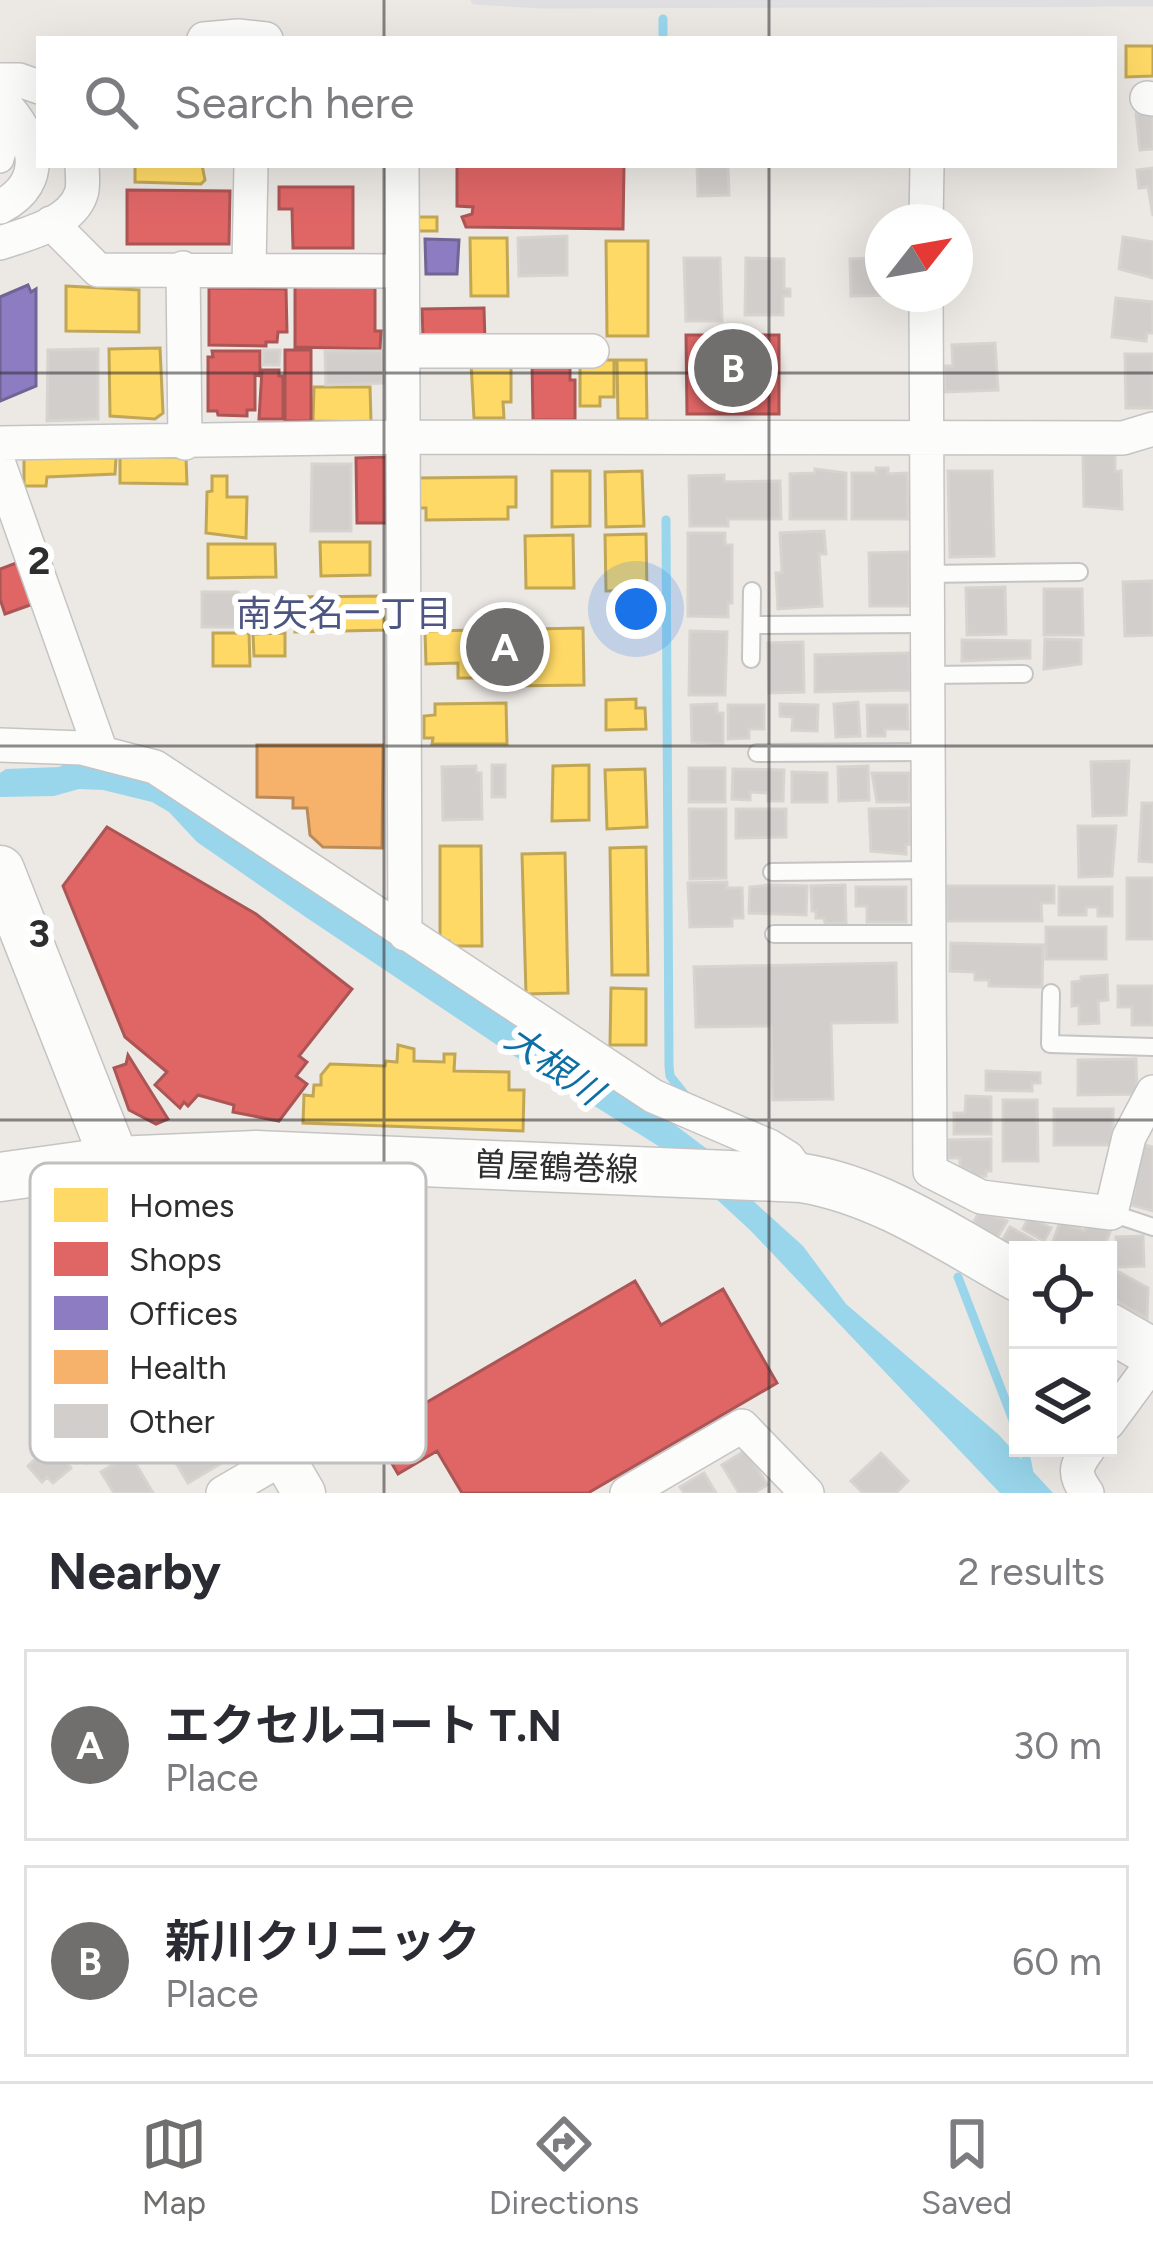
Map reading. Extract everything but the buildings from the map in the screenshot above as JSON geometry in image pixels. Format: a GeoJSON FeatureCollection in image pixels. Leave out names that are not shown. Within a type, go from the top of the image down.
{"type":"FeatureCollection","features":[{"type":"Feature","properties":{"kind":"main road"},"geometry":{"type":"LineString","coordinates":[[0,870],[115,1161]]}},
{"type":"Feature","properties":{"kind":"main road","name":"曽屋鶴巻線"},"geometry":{"type":"LineString","coordinates":[[101,1163],[256,1155],[795,1177],[834,1183],[883,1201],[1009,1272]]}},
{"type":"Feature","properties":{"kind":"main road","name":"曽屋鶴巻線"},"geometry":{"type":"LineString","coordinates":[[0,1177],[30,1173]]}},
{"type":"Feature","properties":{"kind":"main road"},"geometry":{"type":"LineString","coordinates":[[1117,1332],[1153,1352]]}},
{"type":"Feature","properties":{"kind":"street"},"geometry":{"type":"LineString","coordinates":[[0,80],[36,86]]}},
{"type":"Feature","properties":{"kind":"street"},"geometry":{"type":"LineString","coordinates":[[0,99],[29,141],[33,162],[28,182],[0,207]]}},
{"type":"Feature","properties":{"kind":"street"},"geometry":{"type":"LineString","coordinates":[[0,124],[5,141],[0,159]]}},
{"type":"Feature","properties":{"kind":"street"},"geometry":{"type":"LineString","coordinates":[[0,243],[51,224],[71,210],[81,194],[82,168]]}},
{"type":"Feature","properties":{"kind":"street"},"geometry":{"type":"LineString","coordinates":[[249,268],[251,168]]}},
{"type":"Feature","properties":{"kind":"street"},"geometry":{"type":"LineString","coordinates":[[402,168],[405,934]]}},
{"type":"Feature","properties":{"kind":"street"},"geometry":{"type":"LineString","coordinates":[[926,204],[927,168]]}},
{"type":"Feature","properties":{"kind":"street"},"geometry":{"type":"LineString","coordinates":[[51,224],[98,270],[401,271]]}},
{"type":"Feature","properties":{"kind":"street"},"geometry":{"type":"LineString","coordinates":[[183,268],[185,443]]}},
{"type":"Feature","properties":{"kind":"street"},"geometry":{"type":"LineString","coordinates":[[926,312],[930,1172],[981,1196],[1111,1213],[1129,1137],[1153,1092]]}},
{"type":"Feature","properties":{"kind":"street"},"geometry":{"type":"LineString","coordinates":[[404,351],[592,351]]}},
{"type":"Feature","properties":{"kind":"street"},"geometry":{"type":"LineString","coordinates":[[0,443],[403,437],[1123,438],[1153,429]]}},
{"type":"Feature","properties":{"kind":"street"},"geometry":{"type":"LineString","coordinates":[[0,467],[101,752]]}},
{"type":"Feature","properties":{"kind":"street"},"geometry":{"type":"LineString","coordinates":[[0,745],[82,748],[155,767],[653,1096],[788,1158],[795,1177]]}},
{"type":"Feature","properties":{"kind":"street"},"geometry":{"type":"LineString","coordinates":[[1117,1411],[1153,1363]]}},
{"type":"Feature","properties":{"kind":"street"},"geometry":{"type":"LineString","coordinates":[[627,1493],[742,1426],[807,1493]]}},
{"type":"Feature","properties":{"kind":"street"},"geometry":{"type":"LineString","coordinates":[[1082,1457],[1076,1478],[1087,1493]]}},
{"type":"Feature","properties":{"kind":"street"},"geometry":{"type":"LineString","coordinates":[[223,1493],[294,1476]]}},
{"type":"Feature","properties":{"kind":"lane"},"geometry":{"type":"LineString","coordinates":[[926,574],[1079,572]]}},
{"type":"Feature","properties":{"kind":"lane"},"geometry":{"type":"LineString","coordinates":[[752,591],[752,659]]}},
{"type":"Feature","properties":{"kind":"lane"},"geometry":{"type":"LineString","coordinates":[[753,625],[927,624]]}},
{"type":"Feature","properties":{"kind":"lane"},"geometry":{"type":"LineString","coordinates":[[927,675],[1024,674]]}},
{"type":"Feature","properties":{"kind":"lane"},"geometry":{"type":"LineString","coordinates":[[757,753],[927,752]]}},
{"type":"Feature","properties":{"kind":"lane"},"geometry":{"type":"LineString","coordinates":[[772,872],[930,870]]}},
{"type":"Feature","properties":{"kind":"lane"},"geometry":{"type":"LineString","coordinates":[[774,934],[930,934]]}},
{"type":"Feature","properties":{"kind":"lane"},"geometry":{"type":"LineString","coordinates":[[1051,993],[1050,1044],[1153,1047]]}},
{"type":"Feature","properties":{"kind":"lane"},"geometry":{"type":"LineString","coordinates":[[1111,1213],[1153,1227]]}},
{"type":"Feature","properties":{"kind":"water","name":"大根川"},"geometry":{"type":"Polygon","coordinates":[[[75,759],[161,784],[642,1100],[707,1149],[730,1180],[803,1246],[846,1304],[998,1434],[1009,1446],[1009,1457],[1019,1457],[1053,1493],[1000,1493],[750,1230],[660,1147],[307,918],[197,842],[169,812],[152,802],[103,790],[0,797],[0,773],[6,769],[59,767],[75,759]]]}},
{"type":"Feature","properties":{"kind":"waterway"},"geometry":{"type":"LineString","coordinates":[[663,19],[663,35]]}},
{"type":"Feature","properties":{"kind":"waterway"},"geometry":{"type":"LineString","coordinates":[[666,520],[669,1066],[670,1076],[686,1096]]}},
{"type":"Feature","properties":{"kind":"waterway"},"geometry":{"type":"LineString","coordinates":[[958,1277],[1009,1410]]}},
{"type":"Feature","properties":{"kind":"waterway"},"geometry":{"type":"LineString","coordinates":[[1026,1457],[1033,1493]]}},
{"type":"Feature","properties":{"kind":"railway"},"geometry":{"type":"LineString","coordinates":[[475,0],[543,4],[1153,2]]}},
{"type":"Feature","properties":{"kind":"place","name":"新川クリニック"},"geometry":{"type":"Point","coordinates":[733,368]}},
{"type":"Feature","properties":{"kind":"place","name":"エクセルコート T.N"},"geometry":{"type":"Point","coordinates":[505,647]}},
{"type":"Feature","properties":{"kind":"district","name":"南矢名一丁目"},"geometry":{"type":"Point","coordinates":[344,613]}}]}
